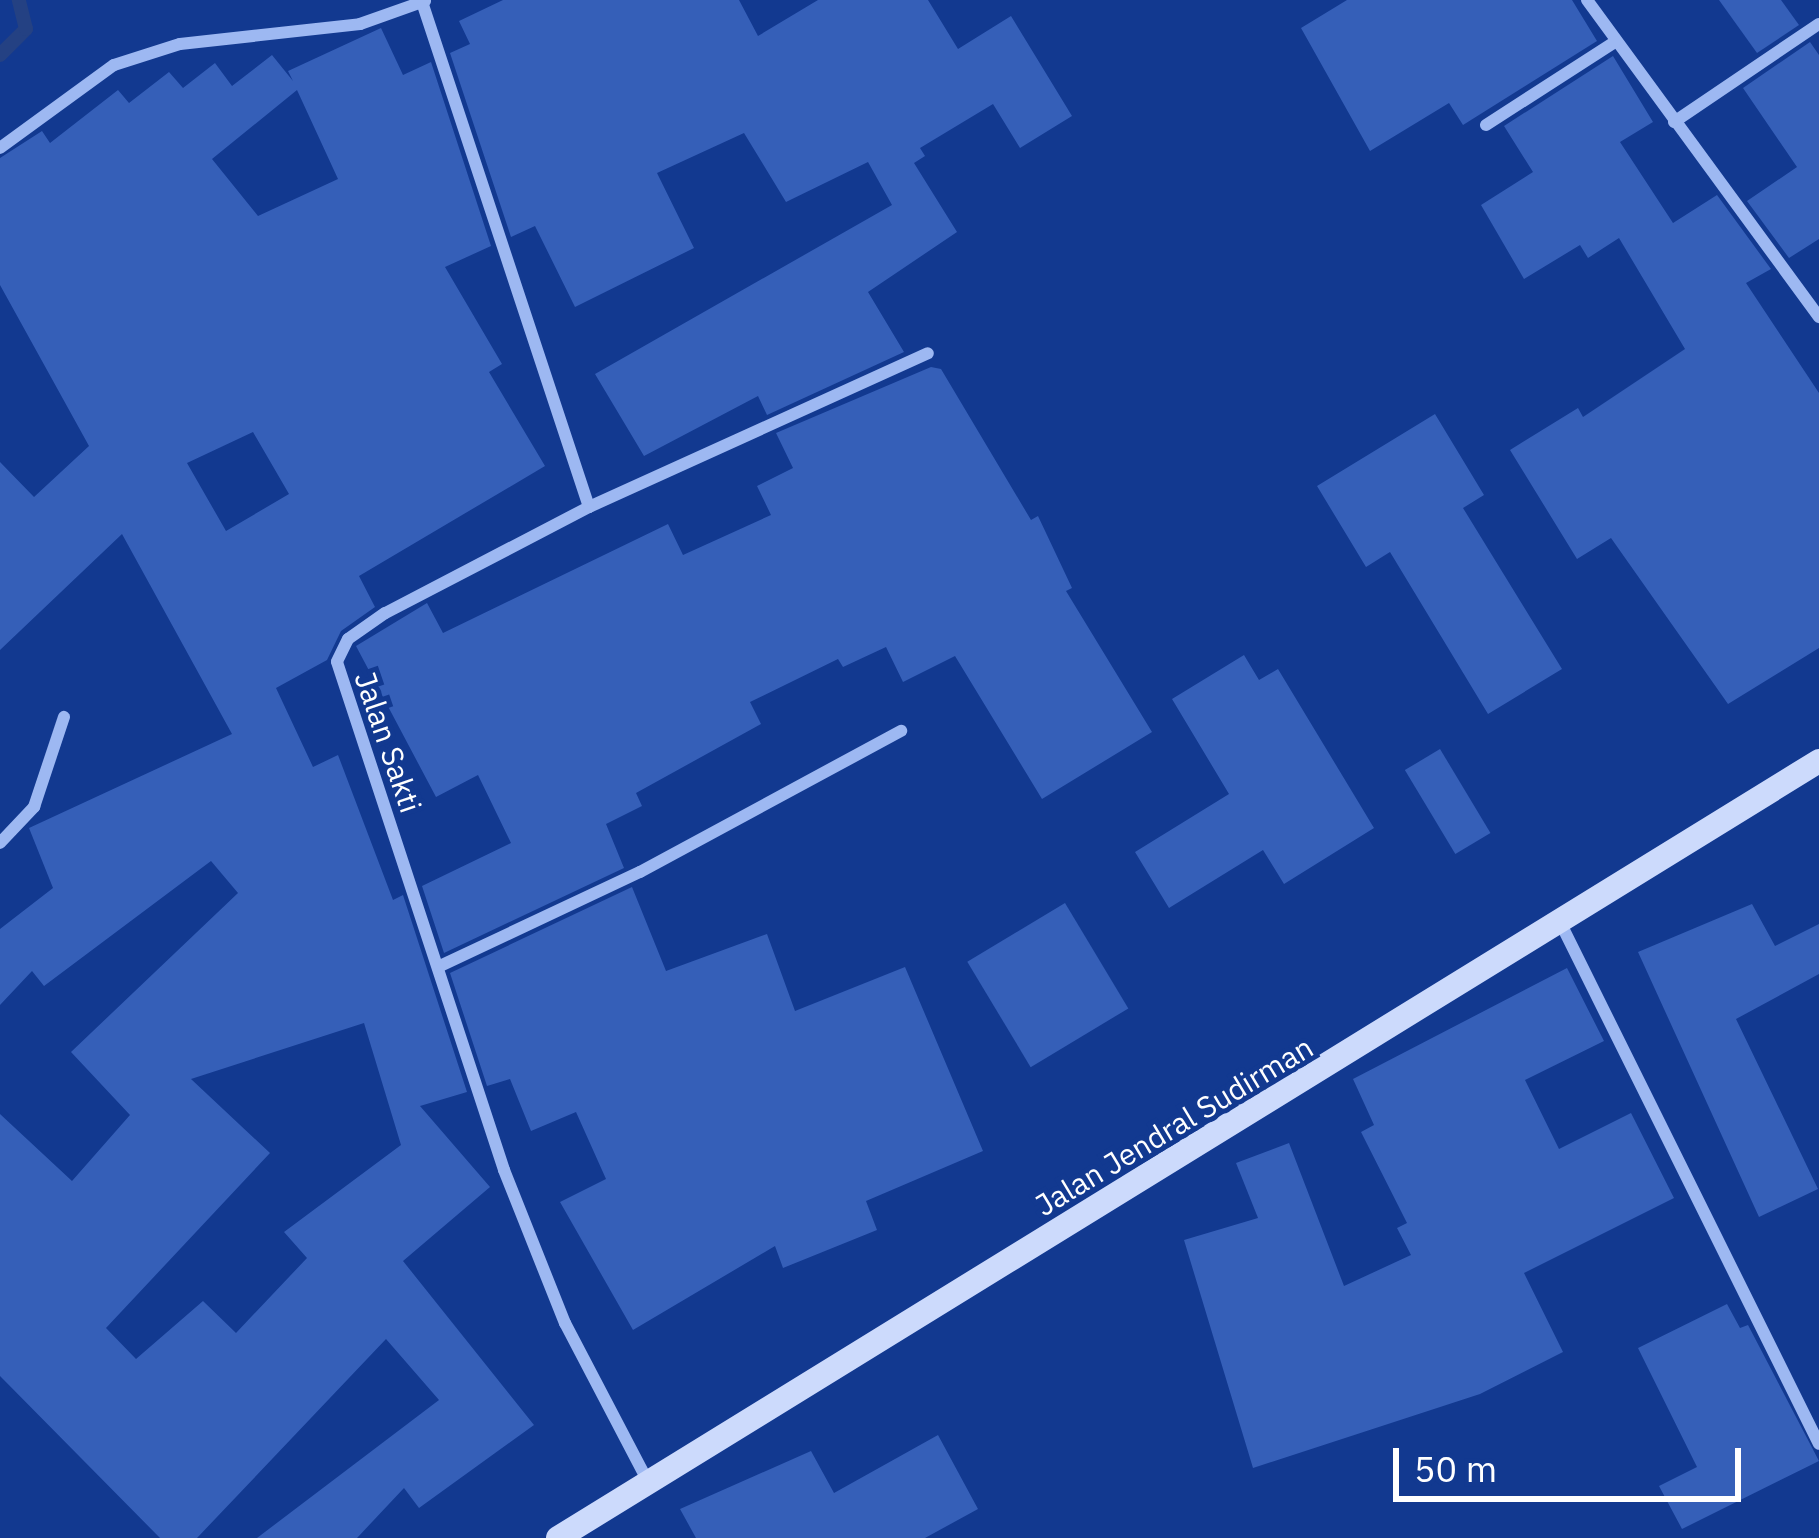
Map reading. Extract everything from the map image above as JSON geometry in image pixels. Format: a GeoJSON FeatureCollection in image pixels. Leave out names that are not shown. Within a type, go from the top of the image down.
{"type":"FeatureCollection","features":[{"type":"Feature","properties":{"kind":"street"},"geometry":{"type":"LineString","coordinates":[[1587,0],[1819,317]]}},
{"type":"Feature","properties":{"kind":"street"},"geometry":{"type":"LineString","coordinates":[[0,148],[114,65],[180,44],[424,1],[589,507],[928,353]]}},
{"type":"Feature","properties":{"kind":"street"},"geometry":{"type":"LineString","coordinates":[[1674,122],[1819,24]]}},
{"type":"Feature","properties":{"kind":"street"},"geometry":{"type":"LineString","coordinates":[[1486,124],[1615,42]]}},
{"type":"Feature","properties":{"kind":"street","name":"Jalan Sakti"},"geometry":{"type":"LineString","coordinates":[[589,507],[438,582],[338,651],[352,727],[548,1279],[646,1478]]}},
{"type":"Feature","properties":{"kind":"street"},"geometry":{"type":"LineString","coordinates":[[0,843],[34,807],[64,716]]}},
{"type":"Feature","properties":{"kind":"street"},"geometry":{"type":"LineString","coordinates":[[440,966],[640,872],[901,731]]}},
{"type":"Feature","properties":{"kind":"street","name":"Jalan Jendral Sudirman"},"geometry":{"type":"LineString","coordinates":[[558,1538],[646,1478],[1562,926],[1819,761]]}},
{"type":"Feature","properties":{"kind":"street"},"geometry":{"type":"LineString","coordinates":[[1562,926],[1819,1444]]}},
{"type":"Feature","properties":{"kind":"building"},"geometry":{"type":"Polygon","coordinates":[[[503,0],[739,0],[758,36],[818,0],[928,0],[958,49],[1011,16],[1072,116],[1020,148],[993,104],[920,148],[925,156],[914,163],[957,232],[868,292],[904,352],[767,415],[758,396],[644,456],[595,374],[892,205],[868,162],[786,202],[744,133],[657,173],[694,248],[575,307],[535,226],[511,237],[450,53],[470,44],[459,21],[503,0]]]}},
{"type":"Feature","properties":{"kind":"building"},"geometry":{"type":"Polygon","coordinates":[[[1347,0],[1572,0],[1597,41],[1463,125],[1449,103],[1370,151],[1301,28],[1347,0]]]}},
{"type":"Feature","properties":{"kind":"building"},"geometry":{"type":"Polygon","coordinates":[[[1719,0],[1781,0],[1799,25],[1757,53],[1719,0]]]}},
{"type":"Feature","properties":{"kind":"building"},"geometry":{"type":"Polygon","coordinates":[[[381,28],[403,75],[431,62],[491,246],[445,267],[502,364],[489,372],[545,466],[359,576],[375,607],[341,631],[327,660],[276,688],[313,767],[338,755],[393,900],[403,895],[467,1092],[420,1106],[490,1187],[403,1261],[534,1425],[419,1508],[404,1488],[357,1538],[257,1538],[439,1400],[386,1339],[197,1538],[160,1538],[0,1376],[0,1114],[72,1181],[130,1115],[71,1052],[238,893],[211,861],[44,986],[32,971],[0,1005],[0,929],[53,888],[29,828],[232,734],[122,534],[0,650],[0,462],[34,497],[89,446],[0,285],[0,158],[42,131],[50,143],[118,90],[129,103],[169,72],[183,88],[215,63],[232,86],[272,55],[293,81],[288,71],[381,28]],[[297,90],[212,159],[258,216],[338,179],[297,90]],[[253,432],[187,463],[226,531],[289,494],[253,432]],[[364,1023],[191,1079],[270,1153],[106,1328],[136,1359],[203,1301],[236,1333],[307,1258],[284,1232],[401,1145],[364,1023]]]}},
{"type":"Feature","properties":{"kind":"building"},"geometry":{"type":"Polygon","coordinates":[[[1810,42],[1819,55],[1819,239],[1789,258],[1747,201],[1797,167],[1743,88],[1810,42]]]}},
{"type":"Feature","properties":{"kind":"building"},"geometry":{"type":"Polygon","coordinates":[[[1613,56],[1653,122],[1620,142],[1673,223],[1717,195],[1771,269],[1746,283],[1819,393],[1819,648],[1728,704],[1611,538],[1577,559],[1510,450],[1578,408],[1583,417],[1685,349],[1619,238],[1588,258],[1580,245],[1524,279],[1481,205],[1533,172],[1504,126],[1613,56]]]}},
{"type":"Feature","properties":{"kind":"building"},"geometry":{"type":"Polygon","coordinates":[[[931,367],[941,369],[1031,520],[1038,516],[1072,588],[1066,591],[1152,732],[1042,799],[955,656],[903,682],[886,647],[843,667],[838,659],[750,702],[761,724],[636,793],[642,806],[606,824],[624,868],[444,953],[422,886],[511,843],[478,775],[436,797],[356,646],[427,603],[443,633],[668,524],[683,555],[771,515],[757,486],[793,468],[776,433],[931,367]]]}},
{"type":"Feature","properties":{"kind":"building"},"geometry":{"type":"Polygon","coordinates":[[[1435,414],[1484,495],[1463,508],[1562,669],[1488,714],[1390,552],[1366,567],[1317,486],[1435,414]]]}},
{"type":"Feature","properties":{"kind":"building"},"geometry":{"type":"Polygon","coordinates":[[[1244,655],[1259,680],[1278,669],[1374,828],[1284,884],[1263,850],[1169,908],[1135,852],[1229,794],[1172,699],[1244,655]]]}},
{"type":"Feature","properties":{"kind":"building"},"geometry":{"type":"Polygon","coordinates":[[[1440,749],[1490,833],[1455,854],[1405,770],[1440,749]]]}},
{"type":"Feature","properties":{"kind":"building"},"geometry":{"type":"Polygon","coordinates":[[[632,887],[666,971],[767,934],[795,1011],[905,967],[983,1151],[866,1201],[877,1230],[783,1268],[775,1246],[633,1330],[560,1202],[606,1179],[576,1112],[531,1131],[510,1079],[487,1086],[450,973],[632,887]]]}},
{"type":"Feature","properties":{"kind":"building"},"geometry":{"type":"Polygon","coordinates":[[[1065,903],[1128,1008],[1031,1067],[967,962],[1065,903]]]}},
{"type":"Feature","properties":{"kind":"building"},"geometry":{"type":"Polygon","coordinates":[[[1752,904],[1775,946],[1819,924],[1819,974],[1736,1019],[1818,1189],[1759,1217],[1638,952],[1752,904]]]}},
{"type":"Feature","properties":{"kind":"building"},"geometry":{"type":"Polygon","coordinates":[[[1567,968],[1604,1041],[1525,1080],[1559,1149],[1631,1113],[1674,1198],[1524,1273],[1563,1352],[1480,1394],[1253,1468],[1184,1240],[1258,1218],[1236,1163],[1289,1143],[1344,1286],[1411,1255],[1397,1228],[1407,1223],[1361,1132],[1374,1125],[1353,1079],[1567,968]]]}},
{"type":"Feature","properties":{"kind":"building"},"geometry":{"type":"Polygon","coordinates":[[[1727,1304],[1740,1328],[1748,1325],[1819,1461],[1682,1529],[1659,1486],[1697,1467],[1638,1348],[1727,1304]]]}},
{"type":"Feature","properties":{"kind":"building"},"geometry":{"type":"Polygon","coordinates":[[[938,1435],[978,1509],[925,1538],[696,1538],[680,1509],[811,1451],[834,1493],[938,1435]]]}},
{"type":"Feature","properties":{"kind":"waterway"},"geometry":{"type":"LineString","coordinates":[[0,55],[26,29],[19,0]]}}]}
